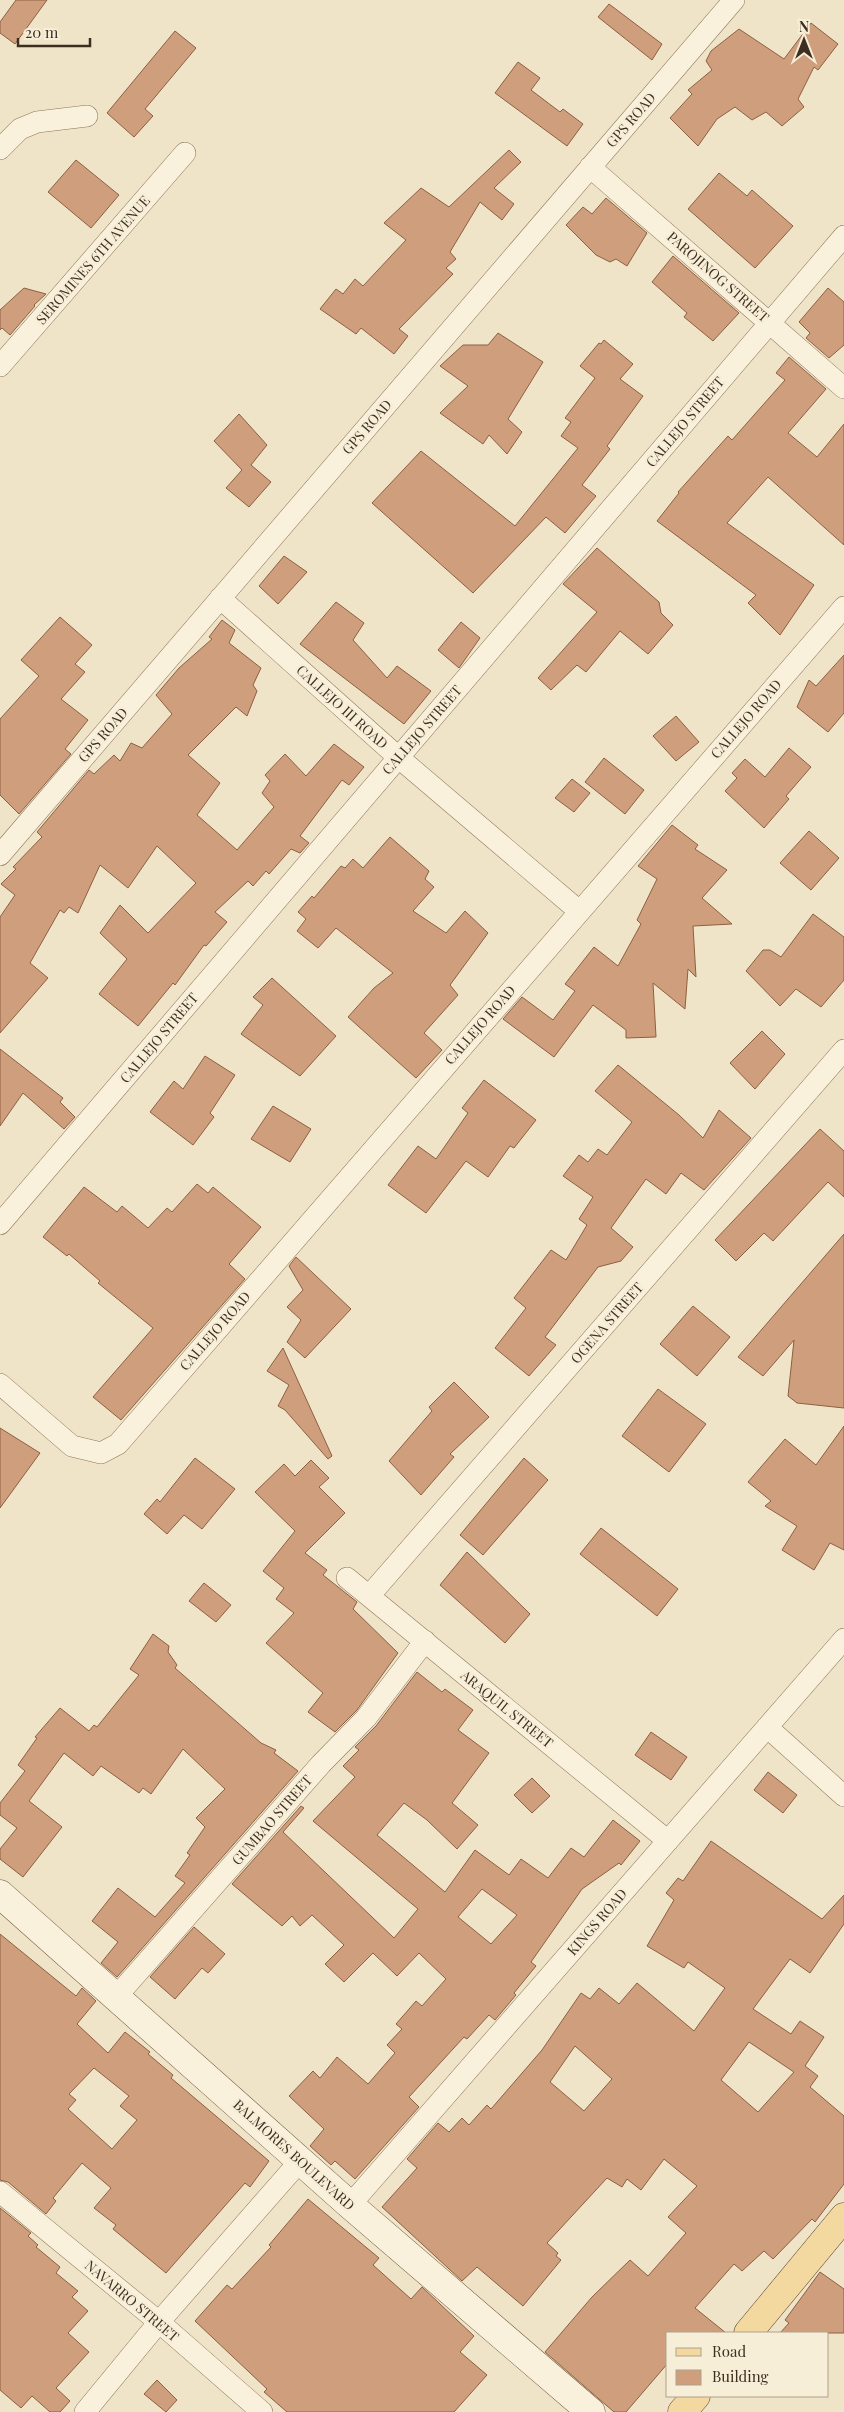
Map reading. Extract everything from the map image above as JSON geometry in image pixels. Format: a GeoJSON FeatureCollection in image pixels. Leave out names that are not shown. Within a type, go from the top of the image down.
{"type":"FeatureCollection","features":[{"type":"Feature","properties":{"kind":"main road","name":"BALMORES BOULEVARD"},"geometry":{"type":"LineString","coordinates":[[0,1894],[350,2205],[591,2412]]}},
{"type":"Feature","properties":{"kind":"main road"},"geometry":{"type":"LineString","coordinates":[[749,2332],[844,2217]]}},
{"type":"Feature","properties":{"kind":"main road"},"geometry":{"type":"LineString","coordinates":[[682,2412],[695,2397]]}},
{"type":"Feature","properties":{"kind":"street","name":"GPS ROAD"},"geometry":{"type":"LineString","coordinates":[[0,855],[734,0]]}},
{"type":"Feature","properties":{"kind":"street"},"geometry":{"type":"LineString","coordinates":[[0,149],[20,129],[37,122],[88,116]]}},
{"type":"Feature","properties":{"kind":"street","name":"SEROMINES 6TH AVENUE"},"geometry":{"type":"LineString","coordinates":[[0,366],[185,153]]}},
{"type":"Feature","properties":{"kind":"street","name":"PAROJINOG STREET"},"geometry":{"type":"LineString","coordinates":[[590,167],[844,388]]}},
{"type":"Feature","properties":{"kind":"street","name":"CALLEJO STREET"},"geometry":{"type":"LineString","coordinates":[[0,1224],[844,236]]}},
{"type":"Feature","properties":{"kind":"street","name":"CALLEJO III ROAD"},"geometry":{"type":"LineString","coordinates":[[220,598],[398,758],[579,911]]}},
{"type":"Feature","properties":{"kind":"street","name":"CALLEJO ROAD"},"geometry":{"type":"LineString","coordinates":[[0,1384],[72,1446],[101,1453],[118,1444],[844,607]]}},
{"type":"Feature","properties":{"kind":"street","name":"OGENA STREET"},"geometry":{"type":"LineString","coordinates":[[369,1596],[844,1050]]}},
{"type":"Feature","properties":{"kind":"street","name":"ARAQUIL STREET"},"geometry":{"type":"LineString","coordinates":[[346,1578],[668,1841]]}},
{"type":"Feature","properties":{"kind":"street","name":"KINGS ROAD"},"geometry":{"type":"LineString","coordinates":[[350,2205],[844,1639]]}},
{"type":"Feature","properties":{"kind":"street","name":"GUMBAO STREET"},"geometry":{"type":"LineString","coordinates":[[116,1997],[315,1771],[366,1718],[425,1641]]}},
{"type":"Feature","properties":{"kind":"street"},"geometry":{"type":"LineString","coordinates":[[767,1727],[844,1796]]}},
{"type":"Feature","properties":{"kind":"street"},"geometry":{"type":"LineString","coordinates":[[85,2412],[159,2322],[300,2161]]}},
{"type":"Feature","properties":{"kind":"street","name":"NAVARRO STREET"},"geometry":{"type":"LineString","coordinates":[[0,2192],[159,2322],[262,2412]]}},
{"type":"Feature","properties":{"kind":"building"},"geometry":{"type":"Polygon","coordinates":[[[16,0],[47,0],[15,44],[0,33],[0,22],[16,0]]]}},
{"type":"Feature","properties":{"kind":"building"},"geometry":{"type":"Polygon","coordinates":[[[609,4],[662,44],[652,60],[598,17],[609,4]]]}},
{"type":"Feature","properties":{"kind":"building"},"geometry":{"type":"Polygon","coordinates":[[[811,23],[838,44],[818,70],[814,67],[798,99],[804,107],[782,126],[766,112],[752,120],[735,107],[717,119],[698,146],[670,118],[692,94],[688,90],[712,70],[706,61],[711,51],[739,29],[784,59],[811,23]]]}},
{"type":"Feature","properties":{"kind":"building"},"geometry":{"type":"Polygon","coordinates":[[[175,31],[196,48],[145,109],[153,116],[134,137],[107,113],[175,31]]]}},
{"type":"Feature","properties":{"kind":"building"},"geometry":{"type":"Polygon","coordinates":[[[518,62],[540,78],[531,90],[560,112],[563,109],[583,124],[567,146],[495,93],[518,62]]]}},
{"type":"Feature","properties":{"kind":"building"},"geometry":{"type":"Polygon","coordinates":[[[509,150],[521,162],[494,188],[514,204],[502,220],[480,202],[450,252],[456,259],[446,268],[453,274],[399,329],[408,336],[394,354],[361,328],[356,334],[320,309],[336,289],[343,294],[355,279],[363,286],[406,240],[384,223],[421,188],[449,207],[509,150]]]}},
{"type":"Feature","properties":{"kind":"building"},"geometry":{"type":"Polygon","coordinates":[[[76,160],[119,195],[91,228],[48,192],[76,160]]]}},
{"type":"Feature","properties":{"kind":"building"},"geometry":{"type":"Polygon","coordinates":[[[719,173],[747,196],[752,190],[793,226],[755,268],[688,209],[719,173]]]}},
{"type":"Feature","properties":{"kind":"building"},"geometry":{"type":"Polygon","coordinates":[[[606,198],[647,233],[627,266],[616,259],[610,262],[596,255],[566,225],[583,207],[592,214],[606,198]]]}},
{"type":"Feature","properties":{"kind":"building"},"geometry":{"type":"Polygon","coordinates":[[[673,256],[739,313],[713,341],[684,317],[687,313],[652,282],[673,256]]]}},
{"type":"Feature","properties":{"kind":"building"},"geometry":{"type":"Polygon","coordinates":[[[24,288],[46,294],[34,305],[10,335],[2,328],[0,330],[0,310],[24,288]]]}},
{"type":"Feature","properties":{"kind":"building"},"geometry":{"type":"Polygon","coordinates":[[[828,288],[844,302],[844,345],[829,358],[806,338],[810,333],[799,322],[828,288]]]}},
{"type":"Feature","properties":{"kind":"building"},"geometry":{"type":"Polygon","coordinates":[[[498,333],[543,362],[508,419],[522,432],[507,454],[489,435],[483,444],[440,413],[468,386],[440,366],[463,345],[488,345],[498,333]]]}},
{"type":"Feature","properties":{"kind":"building"},"geometry":{"type":"Polygon","coordinates":[[[604,340],[633,364],[620,379],[643,396],[607,446],[610,449],[582,485],[596,496],[565,533],[546,517],[473,593],[372,503],[421,451],[515,526],[578,448],[561,436],[571,422],[565,418],[595,378],[580,366],[599,343],[601,344],[604,340]]]}},
{"type":"Feature","properties":{"kind":"building"},"geometry":{"type":"Polygon","coordinates":[[[789,357],[826,389],[788,433],[817,457],[844,424],[844,545],[768,477],[727,523],[814,585],[780,635],[748,603],[756,595],[657,521],[678,492],[728,436],[732,440],[785,380],[776,373],[789,357]]]}},
{"type":"Feature","properties":{"kind":"building"},"geometry":{"type":"Polygon","coordinates":[[[239,414],[267,445],[251,465],[271,482],[249,507],[226,488],[242,470],[214,441],[239,414]]]}},
{"type":"Feature","properties":{"kind":"building"},"geometry":{"type":"Polygon","coordinates":[[[597,548],[659,602],[661,613],[673,625],[648,654],[620,631],[586,672],[577,665],[551,690],[538,678],[597,612],[563,584],[597,548]]]}},
{"type":"Feature","properties":{"kind":"building"},"geometry":{"type":"Polygon","coordinates":[[[284,556],[307,572],[278,604],[259,586],[284,556]]]}},
{"type":"Feature","properties":{"kind":"building"},"geometry":{"type":"Polygon","coordinates":[[[336,602],[364,623],[353,640],[387,678],[397,666],[431,691],[404,724],[300,644],[336,602]]]}},
{"type":"Feature","properties":{"kind":"building"},"geometry":{"type":"Polygon","coordinates":[[[60,617],[92,645],[75,664],[85,672],[61,699],[88,720],[65,749],[71,754],[19,814],[0,795],[0,719],[39,676],[21,660],[60,617]]]}},
{"type":"Feature","properties":{"kind":"building"},"geometry":{"type":"Polygon","coordinates":[[[222,620],[235,630],[229,643],[261,668],[253,685],[257,691],[247,716],[236,707],[188,755],[220,783],[197,815],[237,850],[274,807],[262,793],[270,781],[265,775],[285,754],[306,776],[334,744],[364,767],[349,785],[342,780],[300,836],[309,843],[300,853],[291,849],[269,874],[266,871],[253,886],[248,881],[215,912],[227,922],[206,946],[204,945],[175,985],[173,983],[138,1026],[99,994],[127,959],[100,933],[120,905],[148,933],[196,883],[157,846],[128,888],[100,865],[78,913],[69,907],[64,913],[60,910],[30,963],[48,978],[0,1033],[0,917],[15,895],[1,884],[16,869],[13,867],[42,837],[37,832],[89,770],[94,774],[114,755],[120,761],[131,743],[142,748],[172,714],[156,695],[179,668],[212,639],[209,637],[222,620]]]}},
{"type":"Feature","properties":{"kind":"building"},"geometry":{"type":"Polygon","coordinates":[[[461,622],[480,638],[459,668],[438,650],[461,622]]]}},
{"type":"Feature","properties":{"kind":"building"},"geometry":{"type":"Polygon","coordinates":[[[844,655],[844,713],[828,732],[797,707],[809,680],[816,686],[844,655]]]}},
{"type":"Feature","properties":{"kind":"building"},"geometry":{"type":"Polygon","coordinates":[[[676,716],[699,742],[676,761],[653,736],[676,716]]]}},
{"type":"Feature","properties":{"kind":"building"},"geometry":{"type":"Polygon","coordinates":[[[789,748],[811,767],[786,796],[789,799],[764,828],[725,791],[737,778],[732,773],[745,759],[765,777],[789,748]]]}},
{"type":"Feature","properties":{"kind":"building"},"geometry":{"type":"Polygon","coordinates":[[[604,758],[644,790],[625,814],[585,782],[604,758]]]}},
{"type":"Feature","properties":{"kind":"building"},"geometry":{"type":"Polygon","coordinates":[[[572,779],[590,793],[574,812],[555,798],[572,779]]]}},
{"type":"Feature","properties":{"kind":"building"},"geometry":{"type":"Polygon","coordinates":[[[672,825],[698,845],[695,849],[727,870],[702,898],[732,924],[693,926],[696,977],[688,969],[685,1009],[653,983],[656,1037],[626,1038],[626,1030],[593,1005],[554,1057],[503,1019],[522,997],[553,1020],[575,991],[565,984],[594,947],[618,966],[641,924],[637,920],[657,879],[638,866],[672,825]]]}},
{"type":"Feature","properties":{"kind":"building"},"geometry":{"type":"Polygon","coordinates":[[[809,831],[839,858],[811,890],[780,863],[809,831]]]}},
{"type":"Feature","properties":{"kind":"building"},"geometry":{"type":"Polygon","coordinates":[[[390,837],[429,871],[425,879],[434,887],[413,911],[446,933],[465,911],[488,933],[450,985],[458,995],[424,1033],[442,1050],[416,1078],[348,1017],[374,988],[393,973],[336,928],[318,948],[297,931],[306,919],[298,912],[312,896],[314,898],[341,866],[345,868],[353,859],[363,868],[390,837]]]}},
{"type":"Feature","properties":{"kind":"building"},"geometry":{"type":"Polygon","coordinates":[[[813,914],[844,937],[844,980],[821,1007],[796,989],[780,1006],[746,971],[763,950],[770,950],[781,957],[813,914]]]}},
{"type":"Feature","properties":{"kind":"building"},"geometry":{"type":"Polygon","coordinates":[[[272,978],[336,1036],[300,1076],[241,1034],[263,1005],[253,997],[272,978]]]}},
{"type":"Feature","properties":{"kind":"building"},"geometry":{"type":"Polygon","coordinates":[[[762,1031],[785,1054],[755,1089],[730,1063],[762,1031]]]}},
{"type":"Feature","properties":{"kind":"building"},"geometry":{"type":"Polygon","coordinates":[[[0,1049],[63,1098],[60,1102],[75,1117],[64,1129],[23,1093],[0,1126],[0,1049]]]}},
{"type":"Feature","properties":{"kind":"building"},"geometry":{"type":"Polygon","coordinates":[[[205,1056],[235,1075],[210,1113],[214,1117],[193,1145],[150,1112],[174,1081],[183,1089],[205,1056]]]}},
{"type":"Feature","properties":{"kind":"building"},"geometry":{"type":"Polygon","coordinates":[[[618,1065],[679,1115],[703,1138],[719,1110],[751,1138],[704,1190],[681,1173],[666,1194],[646,1179],[611,1228],[633,1247],[621,1261],[598,1267],[545,1337],[556,1345],[529,1376],[495,1348],[526,1308],[514,1298],[551,1250],[566,1260],[587,1225],[579,1219],[593,1197],[563,1176],[579,1155],[588,1162],[598,1149],[607,1155],[632,1122],[595,1091],[618,1065]]]}},
{"type":"Feature","properties":{"kind":"building"},"geometry":{"type":"Polygon","coordinates":[[[484,1080],[536,1120],[514,1148],[510,1146],[488,1177],[466,1161],[426,1213],[388,1185],[418,1146],[436,1159],[468,1113],[462,1108],[484,1080]]]}},
{"type":"Feature","properties":{"kind":"building"},"geometry":{"type":"Polygon","coordinates":[[[273,1106],[311,1129],[290,1162],[251,1139],[273,1106]]]}},
{"type":"Feature","properties":{"kind":"building"},"geometry":{"type":"Polygon","coordinates":[[[820,1129],[844,1151],[844,1197],[828,1182],[773,1241],[764,1233],[736,1261],[715,1240],[820,1129]]]}},
{"type":"Feature","properties":{"kind":"building"},"geometry":{"type":"Polygon","coordinates":[[[197,1184],[208,1193],[213,1187],[261,1227],[229,1264],[245,1279],[121,1420],[93,1397],[153,1328],[98,1283],[100,1281],[69,1254],[67,1256],[43,1237],[84,1187],[117,1212],[122,1206],[148,1228],[167,1208],[172,1212],[197,1184]]]}},
{"type":"Feature","properties":{"kind":"building"},"geometry":{"type":"Polygon","coordinates":[[[844,1234],[844,1408],[797,1403],[788,1396],[794,1340],[763,1376],[738,1357],[844,1234]]]}},
{"type":"Feature","properties":{"kind":"building"},"geometry":{"type":"Polygon","coordinates":[[[296,1257],[351,1309],[305,1358],[287,1342],[301,1320],[287,1307],[303,1290],[289,1266],[296,1257]]]}},
{"type":"Feature","properties":{"kind":"building"},"geometry":{"type":"Polygon","coordinates":[[[693,1306],[730,1337],[697,1376],[660,1344],[693,1306]]]}},
{"type":"Feature","properties":{"kind":"building"},"geometry":{"type":"Polygon","coordinates":[[[283,1348],[332,1456],[328,1459],[285,1410],[278,1406],[289,1385],[267,1371],[283,1348]]]}},
{"type":"Feature","properties":{"kind":"building"},"geometry":{"type":"Polygon","coordinates":[[[454,1382],[489,1417],[450,1454],[454,1457],[421,1495],[389,1461],[432,1411],[429,1407],[454,1382]]]}},
{"type":"Feature","properties":{"kind":"building"},"geometry":{"type":"Polygon","coordinates":[[[658,1389],[706,1424],[669,1472],[622,1436],[658,1389]]]}},
{"type":"Feature","properties":{"kind":"building"},"geometry":{"type":"Polygon","coordinates":[[[844,1426],[844,1550],[830,1543],[814,1570],[782,1550],[797,1526],[765,1506],[771,1501],[748,1482],[785,1439],[816,1465],[844,1426]]]}},
{"type":"Feature","properties":{"kind":"building"},"geometry":{"type":"Polygon","coordinates":[[[0,1428],[40,1453],[0,1508],[0,1428]]]}},
{"type":"Feature","properties":{"kind":"building"},"geometry":{"type":"Polygon","coordinates":[[[195,1458],[235,1489],[202,1529],[184,1515],[167,1534],[144,1514],[157,1499],[160,1502],[195,1458]]]}},
{"type":"Feature","properties":{"kind":"building"},"geometry":{"type":"Polygon","coordinates":[[[524,1458],[548,1480],[483,1555],[460,1535],[524,1458]]]}},
{"type":"Feature","properties":{"kind":"building"},"geometry":{"type":"Polygon","coordinates":[[[311,1460],[329,1478],[319,1487],[345,1513],[305,1553],[327,1570],[323,1575],[357,1602],[353,1609],[398,1653],[357,1710],[335,1732],[308,1712],[323,1693],[266,1643],[294,1613],[276,1599],[284,1588],[263,1571],[295,1531],[255,1492],[284,1464],[295,1476],[311,1460]]]}},
{"type":"Feature","properties":{"kind":"building"},"geometry":{"type":"Polygon","coordinates":[[[601,1528],[678,1589],[657,1616],[580,1554],[601,1528]]]}},
{"type":"Feature","properties":{"kind":"building"},"geometry":{"type":"Polygon","coordinates":[[[467,1552],[530,1614],[505,1643],[440,1585],[467,1552]]]}},
{"type":"Feature","properties":{"kind":"building"},"geometry":{"type":"Polygon","coordinates":[[[204,1583],[231,1605],[216,1622],[189,1601],[204,1583]]]}},
{"type":"Feature","properties":{"kind":"building"},"geometry":{"type":"Polygon","coordinates":[[[153,1634],[169,1646],[168,1652],[177,1665],[175,1668],[261,1743],[276,1750],[274,1753],[298,1771],[117,1977],[101,1963],[118,1942],[92,1921],[118,1888],[155,1917],[185,1883],[175,1876],[190,1855],[187,1853],[205,1827],[196,1818],[225,1789],[183,1749],[151,1794],[143,1788],[139,1793],[101,1766],[93,1776],[64,1753],[29,1801],[62,1827],[23,1877],[0,1859],[0,1849],[17,1828],[0,1815],[0,1803],[25,1771],[18,1765],[37,1738],[35,1737],[60,1708],[89,1731],[94,1725],[97,1727],[139,1675],[130,1669],[153,1634]]]}},
{"type":"Feature","properties":{"kind":"building"},"geometry":{"type":"Polygon","coordinates":[[[417,1672],[442,1692],[445,1689],[473,1710],[458,1730],[489,1753],[452,1803],[478,1825],[457,1849],[427,1820],[404,1803],[377,1835],[445,1892],[475,1850],[509,1875],[521,1859],[548,1878],[571,1848],[584,1857],[613,1820],[640,1841],[621,1865],[619,1863],[582,1889],[531,1962],[536,1966],[514,1993],[516,1995],[495,2020],[489,2015],[467,2039],[464,2037],[409,2097],[419,2107],[355,2179],[335,2161],[331,2165],[310,2146],[324,2129],[289,2096],[313,2071],[320,2078],[337,2057],[368,2084],[395,2053],[387,2045],[402,2029],[396,2024],[416,2001],[422,2006],[446,1979],[419,1953],[397,1976],[373,1953],[344,1982],[325,1964],[344,1945],[312,1915],[300,1926],[292,1916],[282,1926],[232,1884],[301,1806],[304,1808],[283,1832],[394,1938],[418,1909],[313,1821],[355,1777],[343,1766],[359,1750],[355,1747],[376,1726],[417,1672]],[[482,1889],[458,1917],[491,1944],[517,1915],[482,1889]]]}},
{"type":"Feature","properties":{"kind":"building"},"geometry":{"type":"Polygon","coordinates":[[[651,1732],[687,1757],[671,1780],[635,1755],[651,1732]]]}},
{"type":"Feature","properties":{"kind":"building"},"geometry":{"type":"Polygon","coordinates":[[[768,1772],[797,1795],[783,1813],[754,1790],[768,1772]]]}},
{"type":"Feature","properties":{"kind":"building"},"geometry":{"type":"Polygon","coordinates":[[[532,1778],[550,1796],[532,1813],[514,1795],[532,1778]]]}},
{"type":"Feature","properties":{"kind":"building"},"geometry":{"type":"Polygon","coordinates":[[[711,1841],[822,1919],[844,1895],[844,1924],[810,1973],[790,1959],[753,2009],[791,2034],[800,2021],[824,2037],[805,2066],[818,2076],[810,2087],[844,2116],[844,2184],[815,2222],[812,2219],[773,2259],[764,2251],[742,2271],[734,2264],[695,2308],[725,2332],[666,2332],[666,2365],[626,2412],[614,2412],[545,2352],[592,2297],[630,2260],[648,2276],[686,2233],[668,2217],[697,2186],[664,2159],[641,2190],[627,2179],[622,2187],[607,2178],[547,2243],[558,2253],[556,2256],[561,2260],[523,2306],[477,2267],[462,2281],[382,2207],[417,2168],[407,2159],[438,2123],[449,2132],[462,2118],[469,2125],[487,2105],[491,2109],[542,2050],[581,1993],[590,1999],[599,1988],[619,2004],[637,1983],[694,2031],[725,1988],[688,1962],[684,1968],[647,1946],[674,1900],[666,1893],[678,1878],[683,1881],[711,1841]],[[749,2042],[721,2080],[758,2112],[794,2072],[749,2042]],[[575,2046],[550,2082],[584,2111],[612,2079],[575,2046]]]}},
{"type":"Feature","properties":{"kind":"building"},"geometry":{"type":"Polygon","coordinates":[[[194,1927],[225,1954],[208,1973],[202,1968],[175,1999],[150,1977],[194,1927]]]}},
{"type":"Feature","properties":{"kind":"building"},"geometry":{"type":"Polygon","coordinates":[[[0,1934],[76,1996],[82,1988],[96,2001],[77,2024],[108,2053],[125,2032],[150,2052],[148,2054],[173,2075],[171,2078],[269,2161],[250,2187],[245,2183],[166,2273],[113,2229],[116,2225],[94,2208],[111,2188],[82,2163],[53,2198],[56,2201],[46,2214],[8,2182],[0,2180],[0,1934]],[[94,2068],[69,2094],[76,2100],[68,2109],[112,2149],[137,2120],[120,2106],[129,2096],[94,2068]]]}},
{"type":"Feature","properties":{"kind":"building"},"geometry":{"type":"Polygon","coordinates":[[[308,2199],[379,2258],[373,2265],[411,2299],[422,2287],[474,2336],[460,2352],[487,2375],[454,2412],[287,2412],[264,2392],[267,2389],[195,2321],[227,2285],[232,2289],[271,2247],[269,2245],[308,2199]]]}},
{"type":"Feature","properties":{"kind":"building"},"geometry":{"type":"Polygon","coordinates":[[[0,2208],[31,2233],[28,2236],[38,2245],[36,2247],[60,2267],[56,2273],[78,2291],[72,2297],[88,2311],[68,2333],[89,2352],[56,2388],[70,2401],[60,2412],[50,2412],[32,2396],[21,2408],[0,2390],[0,2208]]]}},
{"type":"Feature","properties":{"kind":"building"},"geometry":{"type":"Polygon","coordinates":[[[820,2272],[844,2289],[844,2333],[781,2332],[789,2323],[785,2320],[820,2272]]]}},
{"type":"Feature","properties":{"kind":"building"},"geometry":{"type":"Polygon","coordinates":[[[157,2380],[177,2400],[166,2412],[144,2394],[157,2380]]]}}]}
